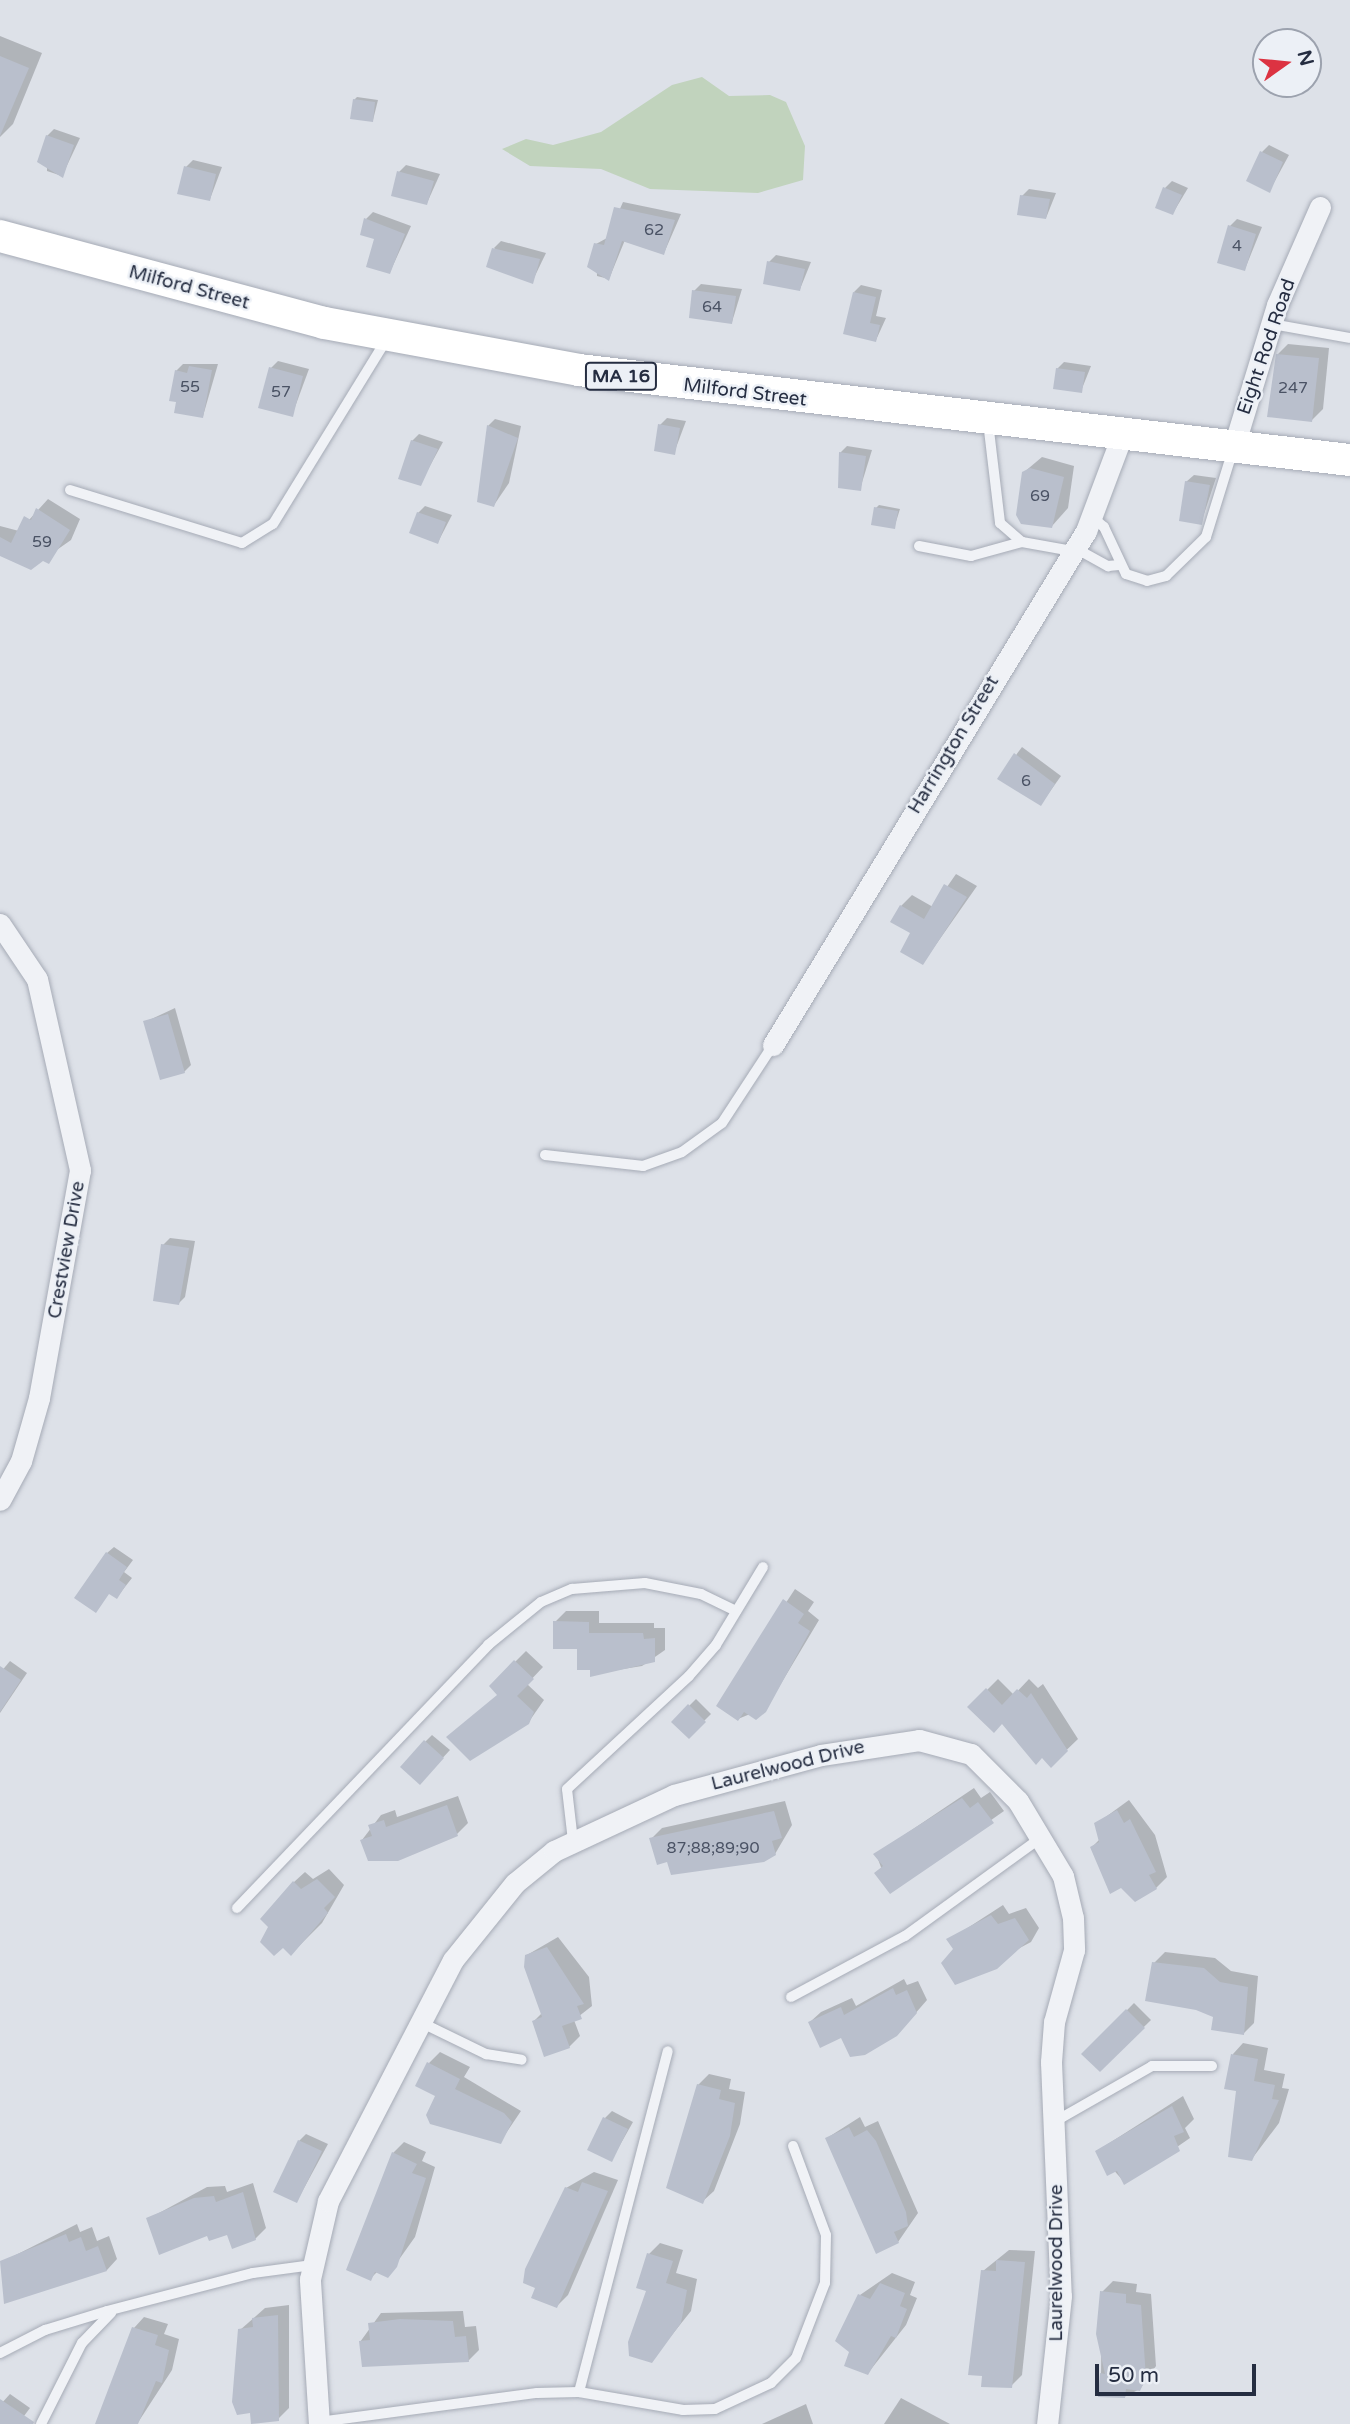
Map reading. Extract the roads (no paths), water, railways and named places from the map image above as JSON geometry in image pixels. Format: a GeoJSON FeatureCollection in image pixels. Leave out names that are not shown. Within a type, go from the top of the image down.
{"type":"FeatureCollection","features":[{"type":"Feature","properties":{"kind":"main road","name":"Milford Street"},"geometry":{"type":"LineString","coordinates":[[0,236],[388,336],[685,386],[1243,450]]}},
{"type":"Feature","properties":{"kind":"main road","name":"MA 16"},"geometry":{"type":"LineString","coordinates":[[1243,450],[1350,460]]}},
{"type":"Feature","properties":{"kind":"street","name":"Eight Rod Road"},"geometry":{"type":"LineString","coordinates":[[1243,450],[1272,324],[1320,207]]}},
{"type":"Feature","properties":{"kind":"street","name":"Harrington Street"},"geometry":{"type":"LineString","coordinates":[[773,1045],[1093,518],[1121,438]]}},
{"type":"Feature","properties":{"kind":"street","name":"Crestview Drive"},"geometry":{"type":"LineString","coordinates":[[0,924],[37,979],[55,1035],[80,1170],[39,1398],[22,1461],[0,1500]]}},
{"type":"Feature","properties":{"kind":"street","name":"Laurelwood Drive"},"geometry":{"type":"LineString","coordinates":[[319,2423],[312,2265],[343,2163],[418,2021],[483,1920],[515,1883],[573,1841],[674,1795],[821,1755],[919,1740],[971,1754],[1043,1836],[1063,1876],[1073,1918],[1074,1950],[1054,2022],[1054,2122],[1060,2296],[1047,2424]]}},
{"type":"Feature","properties":{"kind":"lane"},"geometry":{"type":"LineString","coordinates":[[1272,324],[1350,338]]}},
{"type":"Feature","properties":{"kind":"lane"},"geometry":{"type":"LineString","coordinates":[[70,490],[242,543],[273,524],[388,336]]}},
{"type":"Feature","properties":{"kind":"lane"},"geometry":{"type":"LineString","coordinates":[[988,422],[994,504],[1000,523],[1022,541]]}},
{"type":"Feature","properties":{"kind":"lane"},"geometry":{"type":"LineString","coordinates":[[919,546],[971,555],[1022,541],[1073,549],[1108,566],[1119,565],[1147,581],[1181,565],[1216,518],[1243,450]]}},
{"type":"Feature","properties":{"kind":"lane"},"geometry":{"type":"LineString","coordinates":[[1093,518],[1104,527],[1119,565]]}},
{"type":"Feature","properties":{"kind":"lane"},"geometry":{"type":"LineString","coordinates":[[545,1155],[643,1166],[682,1152],[722,1123],[773,1045]]}},
{"type":"Feature","properties":{"kind":"lane"},"geometry":{"type":"LineString","coordinates":[[573,1841],[567,1789],[689,1676],[736,1611],[763,1567]]}},
{"type":"Feature","properties":{"kind":"lane"},"geometry":{"type":"LineString","coordinates":[[237,1908],[488,1645],[541,1602],[572,1589],[645,1583],[701,1594],[736,1611]]}},
{"type":"Feature","properties":{"kind":"lane"},"geometry":{"type":"LineString","coordinates":[[791,1997],[905,1936],[1043,1836]]}},
{"type":"Feature","properties":{"kind":"lane"},"geometry":{"type":"LineString","coordinates":[[418,2021],[486,2054],[522,2060]]}},
{"type":"Feature","properties":{"kind":"lane"},"geometry":{"type":"LineString","coordinates":[[579,2392],[668,2052]]}},
{"type":"Feature","properties":{"kind":"lane"},"geometry":{"type":"LineString","coordinates":[[1054,2122],[1152,2066],[1212,2066]]}},
{"type":"Feature","properties":{"kind":"lane"},"geometry":{"type":"LineString","coordinates":[[319,2423],[579,2392],[683,2410],[715,2409],[771,2383],[796,2358],[825,2283],[826,2235],[793,2146]]}},
{"type":"Feature","properties":{"kind":"lane"},"geometry":{"type":"LineString","coordinates":[[0,2353],[45,2330],[116,2309],[253,2273],[312,2265]]}},
{"type":"Feature","properties":{"kind":"lane"},"geometry":{"type":"LineString","coordinates":[[41,2424],[82,2343],[116,2309]]}}]}
